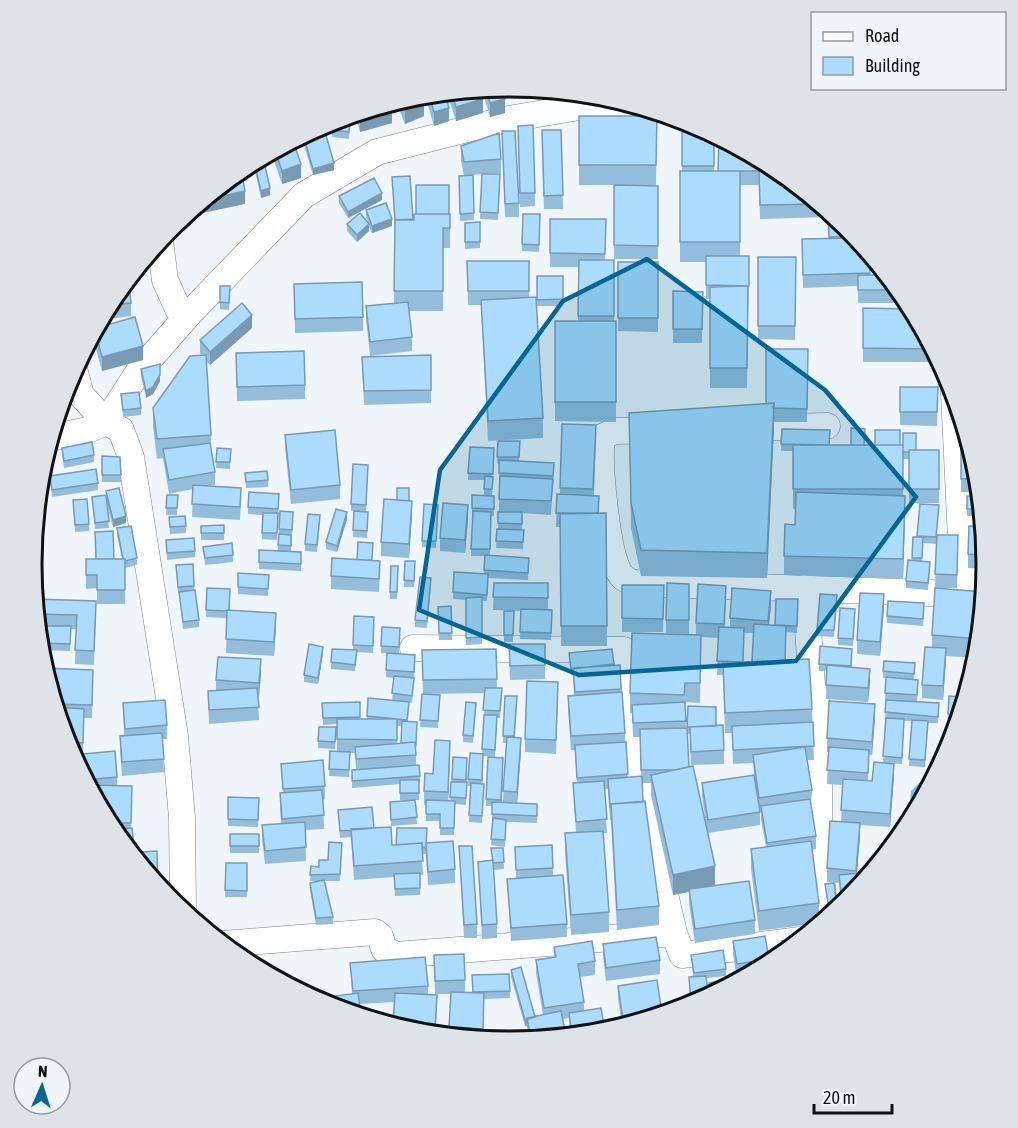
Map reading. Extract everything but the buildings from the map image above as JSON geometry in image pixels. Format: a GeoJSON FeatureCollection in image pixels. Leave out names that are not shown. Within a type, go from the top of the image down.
{"type":"FeatureCollection","features":[{"type":"Feature","properties":{"kind":"street"},"geometry":{"type":"LineString","coordinates":[[60,435],[106,422],[139,371],[190,313],[304,195],[377,152],[503,120],[585,106],[603,107]]}},
{"type":"Feature","properties":{"kind":"street"},"geometry":{"type":"LineString","coordinates":[[161,252],[165,280],[178,309],[190,313]]}},
{"type":"Feature","properties":{"kind":"street"},"geometry":{"type":"LineString","coordinates":[[78,385],[81,395],[106,422],[121,430],[127,441],[175,736],[182,818],[183,898]]}},
{"type":"Feature","properties":{"kind":"street"},"geometry":{"type":"LineString","coordinates":[[721,429],[827,426]]}},
{"type":"Feature","properties":{"kind":"street"},"geometry":{"type":"LineString","coordinates":[[686,429],[615,431],[602,437],[600,447],[605,509],[618,571],[624,579],[633,583],[958,594],[963,590],[956,429]]}},
{"type":"Feature","properties":{"kind":"street"},"geometry":{"type":"LineString","coordinates":[[805,588],[812,685],[819,712],[819,852],[824,908]]}},
{"type":"Feature","properties":{"kind":"street"},"geometry":{"type":"LineString","coordinates":[[413,648],[624,650],[627,661],[629,739],[674,933],[682,955],[781,942]]}},
{"type":"Feature","properties":{"kind":"street"},"geometry":{"type":"LineString","coordinates":[[237,943],[375,932],[380,936],[384,949],[396,955],[674,933]]}},
{"type":"Feature","properties":{"kind":"highlighted area"},"geometry":{"type":"Polygon","coordinates":[[[647,259],[825,390],[916,497],[796,661],[579,675],[419,610],[440,470],[563,301],[647,259]]]}},
{"type":"Feature","properties":{"kind":"water"},"geometry":{"type":"Polygon","coordinates":[[[924,779],[910,803],[911,791],[924,779]]]}}]}
